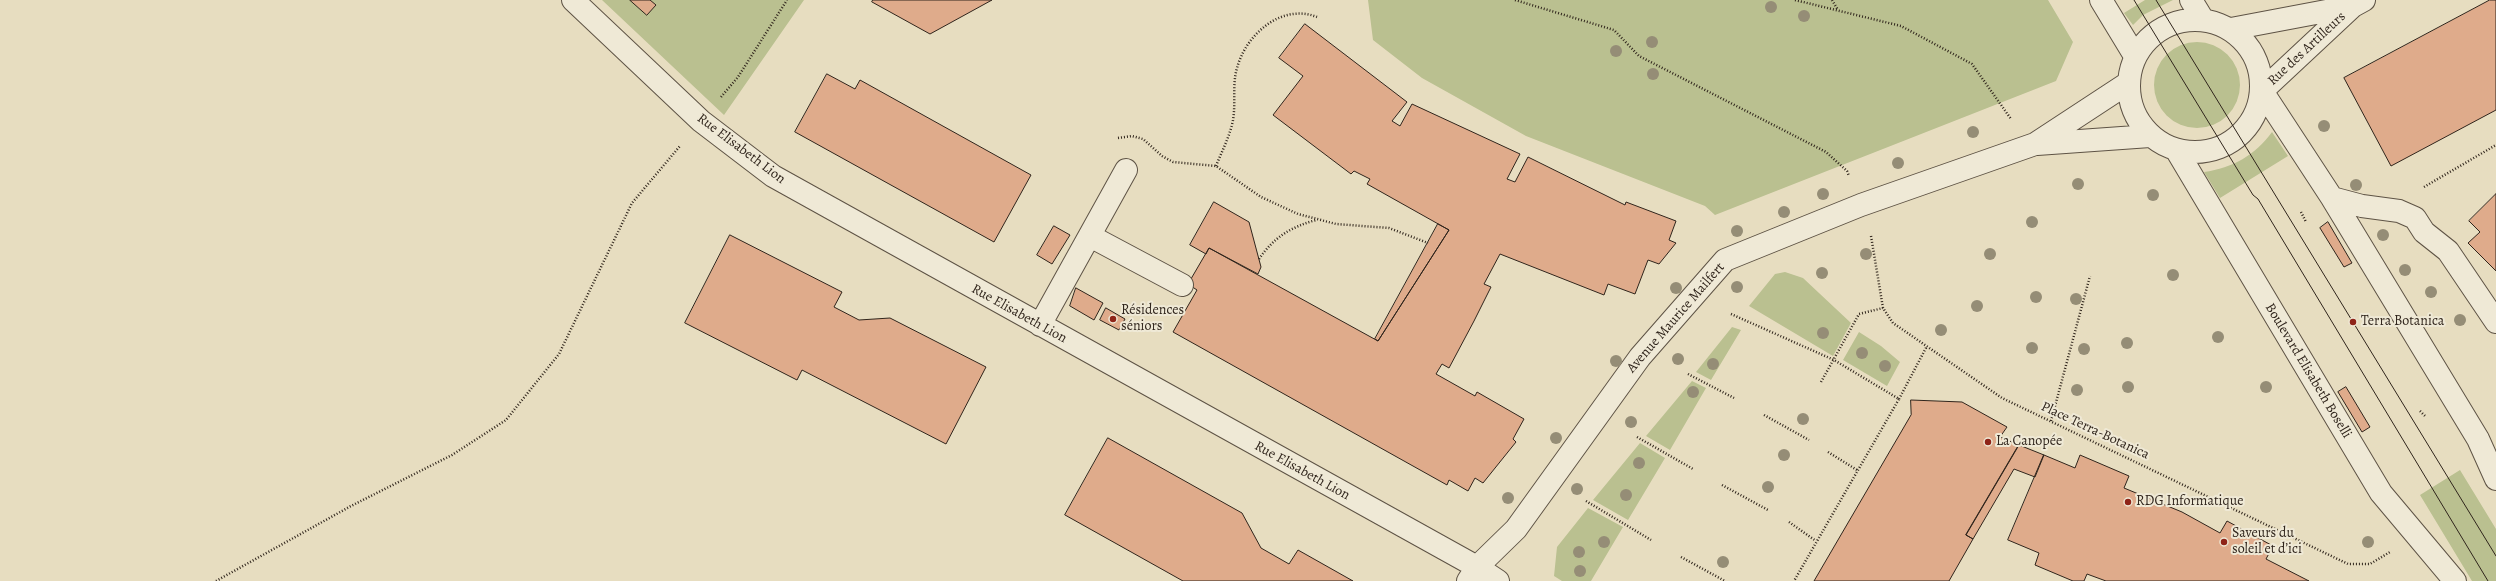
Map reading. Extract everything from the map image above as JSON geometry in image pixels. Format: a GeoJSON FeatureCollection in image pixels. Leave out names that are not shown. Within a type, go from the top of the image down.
{"type":"FeatureCollection","features":[{"type":"Feature","properties":{"kind":"street","name":"Rue Elisabeth Lion"},"geometry":{"type":"LineString","coordinates":[[573,0],[701,121],[773,176],[1040,325],[1473,574],[1498,581]]}},
{"type":"Feature","properties":{"kind":"street"},"geometry":{"type":"LineString","coordinates":[[2101,0],[2135,56]]}},
{"type":"Feature","properties":{"kind":"street","name":"Rue des Artilleurs"},"geometry":{"type":"LineString","coordinates":[[2231,29],[2358,3]]}},
{"type":"Feature","properties":{"kind":"street","name":"Rue des Artilleurs"},"geometry":{"type":"LineString","coordinates":[[2262,91],[2358,3]]}},
{"type":"Feature","properties":{"kind":"street"},"geometry":{"type":"LineString","coordinates":[[2262,91],[2253,120],[2239,135],[2223,146],[2206,152],[2177,151],[2150,136],[2133,112],[2128,83],[2135,56],[2154,32],[2196,9],[2231,29],[2253,53],[2262,91],[2332,198],[2478,439],[2496,479]]}},
{"type":"Feature","properties":{"kind":"street","name":"Avenue Maurice Mailfert"},"geometry":{"type":"LineString","coordinates":[[1473,574],[1516,529],[1640,357],[1725,260],[1861,205],[2035,144],[2128,83]]}},
{"type":"Feature","properties":{"kind":"street","name":"Avenue Maurice Mailfert"},"geometry":{"type":"LineString","coordinates":[[2035,144],[2150,136]]}},
{"type":"Feature","properties":{"kind":"street","name":"Boulevard Elisabeth Boselli"},"geometry":{"type":"LineString","coordinates":[[2177,151],[2380,492],[2455,581]]}},
{"type":"Feature","properties":{"kind":"street"},"geometry":{"type":"LineString","coordinates":[[1040,325],[1126,170]]}},
{"type":"Feature","properties":{"kind":"street"},"geometry":{"type":"LineString","coordinates":[[2332,198],[2362,206],[2399,211],[2414,218],[2424,232],[2448,251],[2496,322]]}},
{"type":"Feature","properties":{"kind":"street"},"geometry":{"type":"LineString","coordinates":[[1090,236],[1182,285]]}},
{"type":"Feature","properties":{"kind":"path"},"geometry":{"type":"LineString","coordinates":[[216,581],[350,506],[452,455],[506,420],[559,354],[632,202],[738,77],[788,0]]}},
{"type":"Feature","properties":{"kind":"path"},"geometry":{"type":"LineString","coordinates":[[1515,0],[1614,30],[1639,56],[1826,152],[1838,162]]}},
{"type":"Feature","properties":{"kind":"path"},"geometry":{"type":"LineString","coordinates":[[1795,0],[1900,26],[1972,64],[2014,124]]}},
{"type":"Feature","properties":{"kind":"path"},"geometry":{"type":"LineString","coordinates":[[1832,0],[1838,10]]}},
{"type":"Feature","properties":{"kind":"path"},"geometry":{"type":"LineString","coordinates":[[1318,17],[1308,13],[1282,15],[1267,24],[1245,49],[1237,68],[1233,121],[1216,166],[1261,197],[1316,220],[1354,226],[1389,228],[1428,242]]}},
{"type":"Feature","properties":{"kind":"path"},"geometry":{"type":"LineString","coordinates":[[2420,189],[2496,145]]}},
{"type":"Feature","properties":{"kind":"path"},"geometry":{"type":"LineString","coordinates":[[1259,259],[1268,246],[1280,235],[1297,225],[1316,220]]}},
{"type":"Feature","properties":{"kind":"path","name":"Place Terra-Botanica"},"geometry":{"type":"LineString","coordinates":[[1869,228],[1883,308],[1892,323],[2002,398],[2348,564],[2370,564],[2396,549]]}},
{"type":"Feature","properties":{"kind":"path"},"geometry":{"type":"LineString","coordinates":[[2051,421],[2090,276]]}},
{"type":"Feature","properties":{"kind":"path"},"geometry":{"type":"LineString","coordinates":[[1820,382],[1860,314],[1883,308]]}},
{"type":"Feature","properties":{"kind":"path"},"geometry":{"type":"LineString","coordinates":[[1731,314],[1834,360],[1899,399]]}},
{"type":"Feature","properties":{"kind":"path"},"geometry":{"type":"LineString","coordinates":[[1794,581],[1816,540],[1899,399],[1927,346]]}},
{"type":"Feature","properties":{"kind":"path"},"geometry":{"type":"LineString","coordinates":[[1688,374],[1734,398]]}},
{"type":"Feature","properties":{"kind":"path"},"geometry":{"type":"LineString","coordinates":[[1764,415],[1809,440]]}},
{"type":"Feature","properties":{"kind":"path"},"geometry":{"type":"LineString","coordinates":[[1637,437],[1693,468]]}},
{"type":"Feature","properties":{"kind":"path"},"geometry":{"type":"LineString","coordinates":[[1828,452],[1857,470]]}},
{"type":"Feature","properties":{"kind":"path"},"geometry":{"type":"LineString","coordinates":[[1722,485],[1768,510]]}},
{"type":"Feature","properties":{"kind":"path"},"geometry":{"type":"LineString","coordinates":[[1586,501],[1651,540]]}},
{"type":"Feature","properties":{"kind":"path"},"geometry":{"type":"LineString","coordinates":[[1788,522],[1816,540]]}},
{"type":"Feature","properties":{"kind":"path"},"geometry":{"type":"LineString","coordinates":[[1681,557],[1725,581]]}},
{"type":"Feature","properties":{"kind":"green space"},"geometry":{"type":"Polygon","coordinates":[[[602,0],[804,0],[724,115],[602,0]]]}},
{"type":"Feature","properties":{"kind":"green space"},"geometry":{"type":"Polygon","coordinates":[[[1368,0],[2048,0],[2073,42],[2056,81],[1715,215],[1705,206],[1526,136],[1422,78],[1373,40],[1368,0]]]}},
{"type":"Feature","properties":{"kind":"green space"},"geometry":{"type":"Polygon","coordinates":[[[2145,0],[2173,0],[2143,15],[2133,25],[2124,13],[2145,0]]]}},
{"type":"Feature","properties":{"kind":"green space"},"geometry":{"type":"Polygon","coordinates":[[[2197,42],[2213,46],[2227,55],[2236,69],[2240,85],[2236,101],[2227,115],[2213,124],[2197,128],[2181,124],[2167,115],[2158,101],[2154,85],[2158,69],[2167,55],[2181,46],[2197,42]]]}},
{"type":"Feature","properties":{"kind":"green space"},"geometry":{"type":"Polygon","coordinates":[[[2272,132],[2288,156],[2220,198],[2204,172],[2234,164],[2251,154],[2272,132]]]}},
{"type":"Feature","properties":{"kind":"green space"},"geometry":{"type":"Polygon","coordinates":[[[1785,272],[1803,278],[1851,323],[1833,356],[1749,306],[1775,274],[1785,272]]]}},
{"type":"Feature","properties":{"kind":"green space"},"geometry":{"type":"Polygon","coordinates":[[[1732,327],[1741,330],[1711,380],[1696,372],[1732,327]]]}},
{"type":"Feature","properties":{"kind":"green space"},"geometry":{"type":"Polygon","coordinates":[[[1859,332],[1881,346],[1900,362],[1887,386],[1843,360],[1859,332]]]}},
{"type":"Feature","properties":{"kind":"green space"},"geometry":{"type":"Polygon","coordinates":[[[1692,381],[1706,388],[1670,450],[1646,436],[1692,381]]]}},
{"type":"Feature","properties":{"kind":"green space"},"geometry":{"type":"Polygon","coordinates":[[[1640,443],[1665,458],[1628,520],[1593,500],[1640,443]]]}},
{"type":"Feature","properties":{"kind":"green space"},"geometry":{"type":"Polygon","coordinates":[[[2460,470],[2496,529],[2496,581],[2472,581],[2420,495],[2460,470]]]}},
{"type":"Feature","properties":{"kind":"green space"},"geometry":{"type":"Polygon","coordinates":[[[1588,508],[1623,527],[1591,581],[1562,581],[1554,576],[1557,547],[1588,508]]]}},
{"type":"Feature","properties":{"kind":"building"},"geometry":{"type":"Polygon","coordinates":[[[630,0],[650,0],[656,5],[647,15],[630,0]]]}},
{"type":"Feature","properties":{"kind":"building"},"geometry":{"type":"Polygon","coordinates":[[[873,0],[992,0],[930,34],[872,2],[873,0]]]}},
{"type":"Feature","properties":{"kind":"building"},"geometry":{"type":"Polygon","coordinates":[[[2490,0],[2496,0],[2496,110],[2391,166],[2344,78],[2490,0]]]}},
{"type":"Feature","properties":{"kind":"building"},"geometry":{"type":"Polygon","coordinates":[[[1305,24],[1407,102],[1392,121],[1400,126],[1412,104],[1520,154],[1507,179],[1515,182],[1528,157],[1625,205],[1626,202],[1676,221],[1669,240],[1676,243],[1659,264],[1648,260],[1635,294],[1608,284],[1604,295],[1500,254],[1484,284],[1491,287],[1449,368],[1442,364],[1436,374],[1475,396],[1477,392],[1524,419],[1513,439],[1516,442],[1483,483],[1475,478],[1468,491],[1449,480],[1447,485],[1173,332],[1197,290],[1188,284],[1209,248],[1378,341],[1449,230],[1367,184],[1370,179],[1354,171],[1351,174],[1273,115],[1303,76],[1279,58],[1305,24]]]}},
{"type":"Feature","properties":{"kind":"building"},"geometry":{"type":"Polygon","coordinates":[[[827,74],[855,89],[860,80],[1031,175],[994,242],[795,132],[827,74]]]}},
{"type":"Feature","properties":{"kind":"building"},"geometry":{"type":"Polygon","coordinates":[[[2496,194],[2496,271],[2468,243],[2480,232],[2469,221],[2496,194]]]}},
{"type":"Feature","properties":{"kind":"building"},"geometry":{"type":"Polygon","coordinates":[[[1214,202],[1249,222],[1261,267],[1258,274],[1209,248],[1206,254],[1190,245],[1214,202]]]}},
{"type":"Feature","properties":{"kind":"building"},"geometry":{"type":"Polygon","coordinates":[[[2328,222],[2352,263],[2344,267],[2320,228],[2328,222]]]}},
{"type":"Feature","properties":{"kind":"building"},"geometry":{"type":"Polygon","coordinates":[[[1438,224],[1449,230],[1378,341],[1375,339],[1438,224]]]}},
{"type":"Feature","properties":{"kind":"building"},"geometry":{"type":"Polygon","coordinates":[[[1054,226],[1070,235],[1052,264],[1037,255],[1054,226]]]}},
{"type":"Feature","properties":{"kind":"building"},"geometry":{"type":"Polygon","coordinates":[[[730,235],[842,292],[834,307],[859,320],[890,318],[986,367],[946,444],[802,370],[797,380],[685,323],[730,235]]]}},
{"type":"Feature","properties":{"kind":"building"},"geometry":{"type":"Polygon","coordinates":[[[1076,288],[1103,303],[1094,320],[1070,306],[1076,288]]]}},
{"type":"Feature","properties":{"kind":"building","name":"Résidences séniors"},"geometry":{"type":"Polygon","coordinates":[[[1106,308],[1125,319],[1119,330],[1100,320],[1106,308]]]}},
{"type":"Feature","properties":{"kind":"building"},"geometry":{"type":"Polygon","coordinates":[[[2346,387],[2370,427],[2362,432],[2338,392],[2346,387]]]}},
{"type":"Feature","properties":{"kind":"building"},"geometry":{"type":"Polygon","coordinates":[[[1911,400],[1962,402],[2007,427],[2000,437],[2019,445],[1966,535],[1973,539],[1949,581],[1814,581],[1911,415],[1911,400]]]}},
{"type":"Feature","properties":{"kind":"building"},"geometry":{"type":"Polygon","coordinates":[[[1108,438],[1242,513],[1261,548],[1289,564],[1298,550],[1353,581],[1183,581],[1065,515],[1108,438]]]}},
{"type":"Feature","properties":{"kind":"building"},"geometry":{"type":"Polygon","coordinates":[[[2019,445],[2044,455],[2035,477],[2014,469],[1973,539],[1966,535],[2019,445]]]}},
{"type":"Feature","properties":{"kind":"building"},"geometry":{"type":"Polygon","coordinates":[[[2044,455],[2075,468],[2080,455],[2129,476],[2124,488],[2182,512],[2220,533],[2227,521],[2273,546],[2266,559],[2309,581],[2106,581],[2087,574],[2084,581],[2073,581],[2035,565],[2039,553],[2008,540],[2044,455]]]}},
{"type":"Feature","properties":{"kind":"tram line"},"geometry":{"type":"LineString","coordinates":[[2134,0],[2253,195],[2258,199],[2488,581]]}},
{"type":"Feature","properties":{"kind":"tram line"},"geometry":{"type":"LineString","coordinates":[[2156,0],[2496,556]]}},
{"type":"Feature","properties":{"kind":"place","name":"Résidences séniors"},"geometry":{"type":"Point","coordinates":[1113,319]}},
{"type":"Feature","properties":{"kind":"place","name":"Terra Botanica"},"geometry":{"type":"Point","coordinates":[2353,322]}},
{"type":"Feature","properties":{"kind":"place","name":"La Canopée"},"geometry":{"type":"Point","coordinates":[1988,442]}},
{"type":"Feature","properties":{"kind":"place","name":"RDG Informatique"},"geometry":{"type":"Point","coordinates":[2128,502]}},
{"type":"Feature","properties":{"kind":"place","name":"Saveurs du soleil et d’ici"},"geometry":{"type":"Point","coordinates":[2224,542]}}]}
